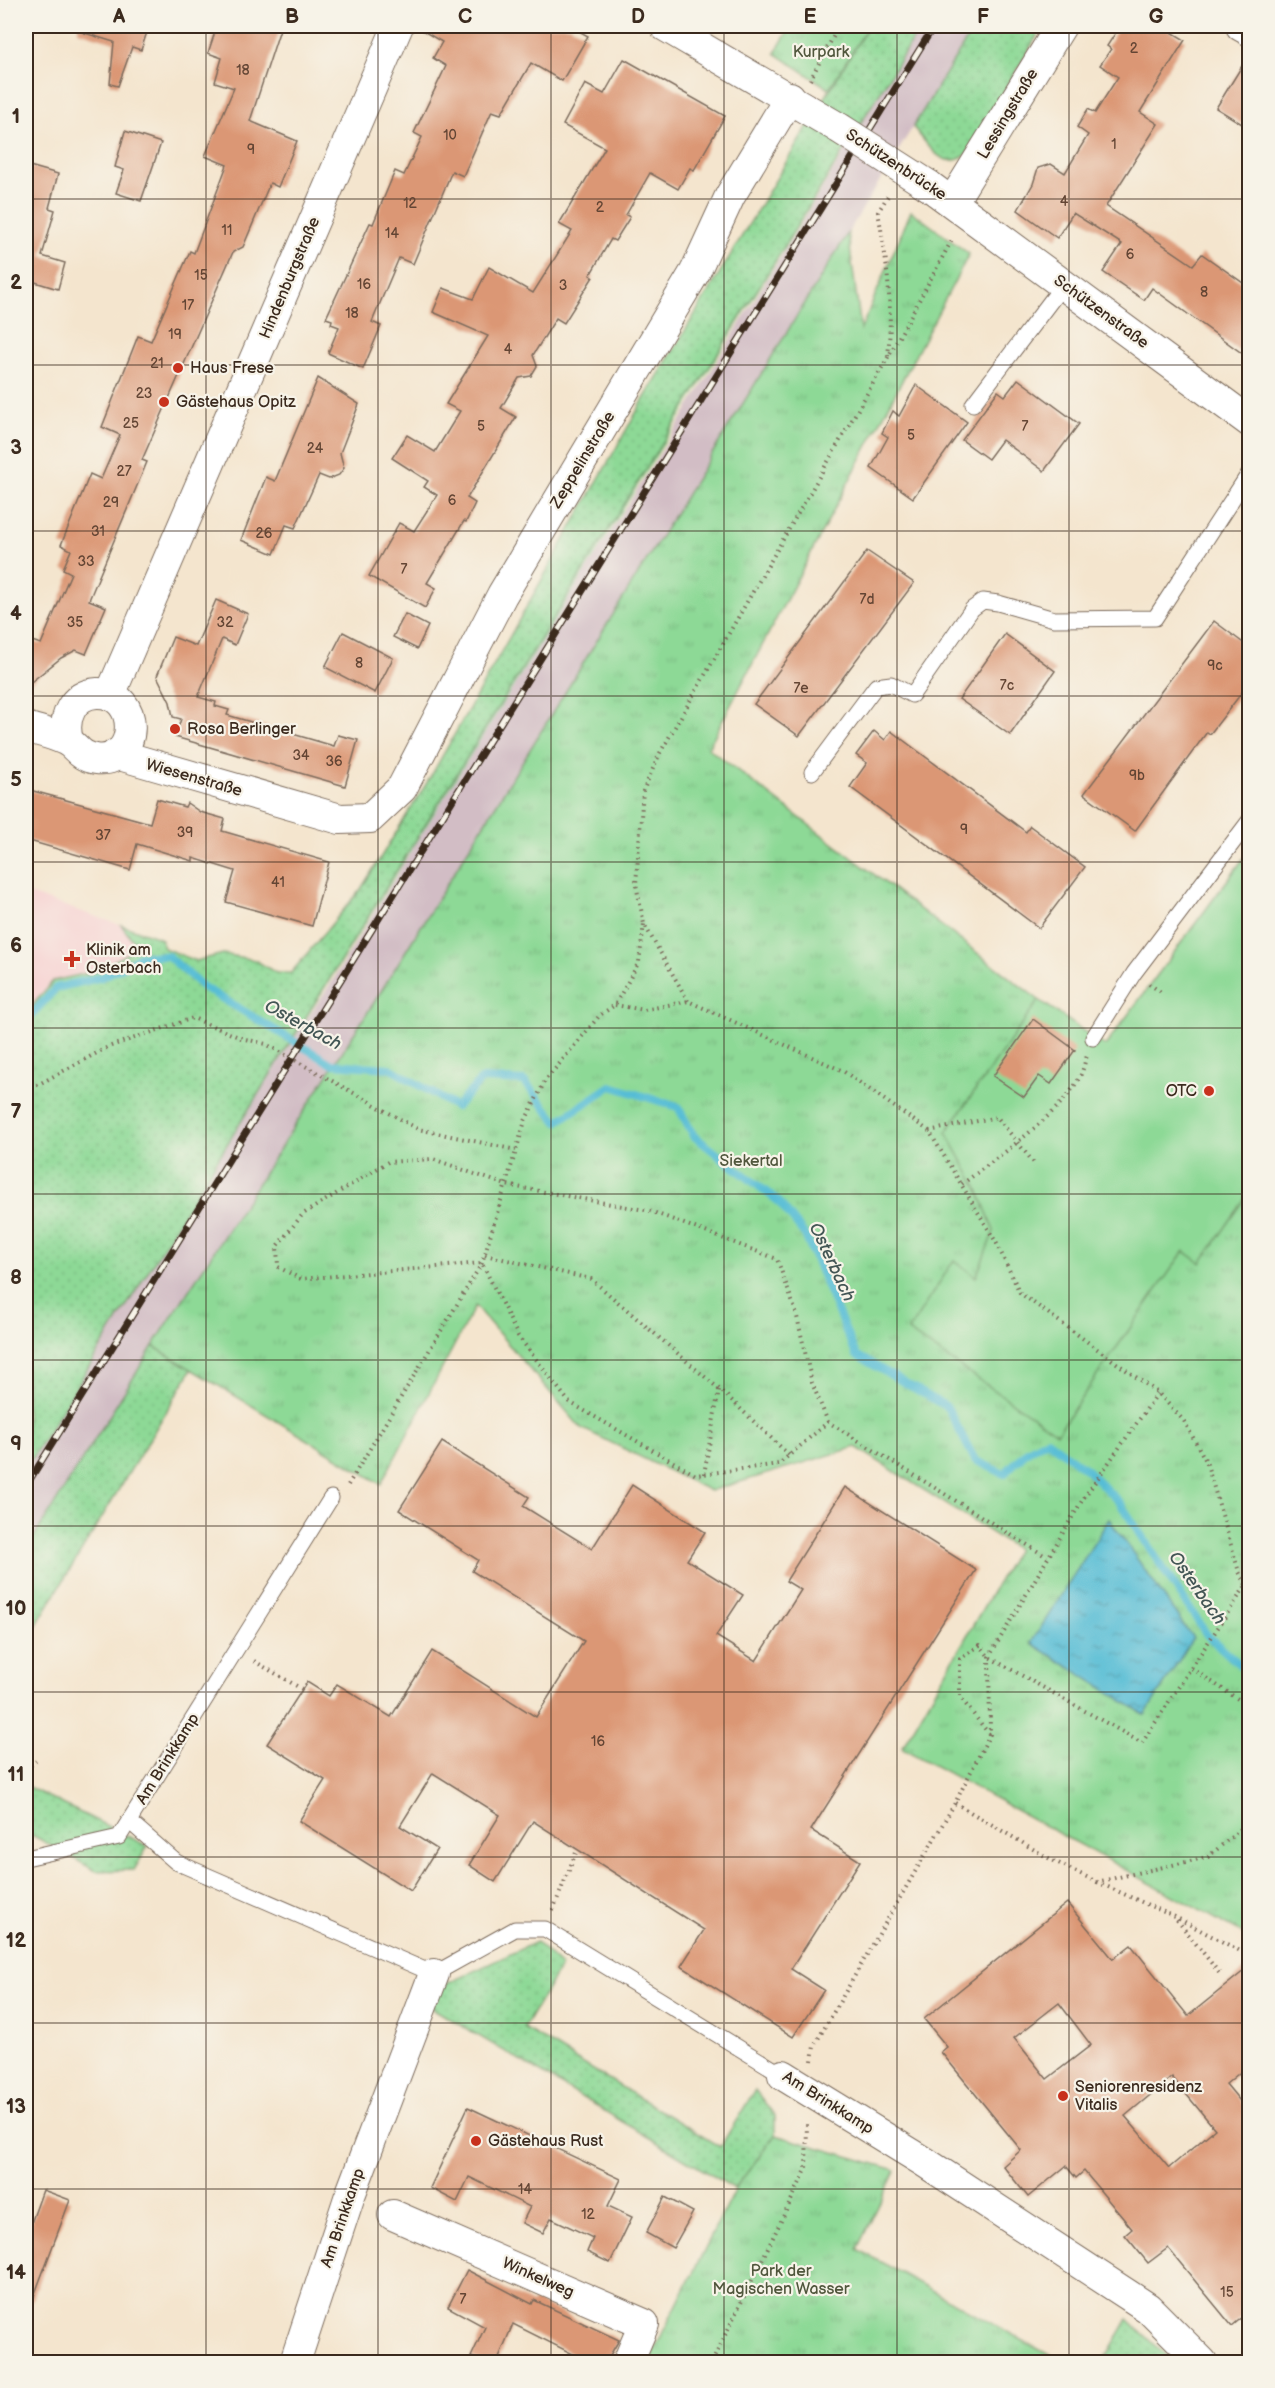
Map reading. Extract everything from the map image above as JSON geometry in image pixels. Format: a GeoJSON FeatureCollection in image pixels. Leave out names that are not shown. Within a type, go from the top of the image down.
{"type":"FeatureCollection","features":[{"type":"Feature","properties":{"kind":"street","name":"Hindenburgstraße"},"geometry":{"type":"LineString","coordinates":[[110,696],[398,26]]}},
{"type":"Feature","properties":{"kind":"street"},"geometry":{"type":"LineString","coordinates":[[665,26],[803,97]]}},
{"type":"Feature","properties":{"kind":"street","name":"Lessingstraße"},"geometry":{"type":"LineString","coordinates":[[953,201],[1062,26]]}},
{"type":"Feature","properties":{"kind":"street"},"geometry":{"type":"LineString","coordinates":[[1241,26],[1250,31]]}},
{"type":"Feature","properties":{"kind":"street","name":"Schützenbrücke"},"geometry":{"type":"LineString","coordinates":[[803,97],[839,128],[953,201]]}},
{"type":"Feature","properties":{"kind":"street","name":"Zeppelinstraße"},"geometry":{"type":"LineString","coordinates":[[370,818],[402,788],[502,595],[695,272],[730,196],[803,97]]}},
{"type":"Feature","properties":{"kind":"street","name":"Schützenstraße"},"geometry":{"type":"LineString","coordinates":[[953,201],[1250,422]]}},
{"type":"Feature","properties":{"kind":"street"},"geometry":{"type":"LineString","coordinates":[[68,740],[65,729],[67,715],[74,704],[85,696],[98,693],[110,696],[122,704],[131,724],[129,739],[123,749],[116,754]]}},
{"type":"Feature","properties":{"kind":"street","name":"Wiesenstraße"},"geometry":{"type":"LineString","coordinates":[[26,727],[68,740],[77,752],[87,757],[99,759],[116,754],[340,819],[370,818]]}},
{"type":"Feature","properties":{"kind":"street","name":"Am Brinkkamp"},"geometry":{"type":"LineString","coordinates":[[295,2362],[350,2198],[434,1974]]}},
{"type":"Feature","properties":{"kind":"street","name":"Am Brinkkamp"},"geometry":{"type":"LineString","coordinates":[[783,2075],[923,2161],[1148,2308],[1202,2362]]}},
{"type":"Feature","properties":{"kind":"street","name":"Winkelweg"},"geometry":{"type":"LineString","coordinates":[[393,2215],[644,2324],[628,2362]]}},
{"type":"Feature","properties":{"kind":"lane"},"geometry":{"type":"LineString","coordinates":[[973,404],[1063,285]]}},
{"type":"Feature","properties":{"kind":"lane"},"geometry":{"type":"LineString","coordinates":[[812,772],[876,686],[891,684],[912,695],[972,609],[982,601],[1054,619],[1155,618],[1250,472]]}},
{"type":"Feature","properties":{"kind":"lane"},"geometry":{"type":"LineString","coordinates":[[1093,1038],[1134,973],[1250,820]]}},
{"type":"Feature","properties":{"kind":"lane","name":"Am Brinkkamp"},"geometry":{"type":"LineString","coordinates":[[332,1498],[129,1821],[176,1862],[434,1974]]}},
{"type":"Feature","properties":{"kind":"lane"},"geometry":{"type":"LineString","coordinates":[[26,1858],[119,1837],[129,1821]]}},
{"type":"Feature","properties":{"kind":"lane"},"geometry":{"type":"LineString","coordinates":[[434,1974],[515,1929],[545,1929]]}},
{"type":"Feature","properties":{"kind":"lane","name":"Am Brinkkamp"},"geometry":{"type":"LineString","coordinates":[[545,1929],[783,2075]]}},
{"type":"Feature","properties":{"kind":"path"},"geometry":{"type":"LineString","coordinates":[[803,97],[839,26]]}},
{"type":"Feature","properties":{"kind":"path"},"geometry":{"type":"LineString","coordinates":[[887,359],[891,317],[889,270],[878,212],[892,189]]}},
{"type":"Feature","properties":{"kind":"path"},"geometry":{"type":"LineString","coordinates":[[688,1001],[644,924],[636,884],[643,790],[660,753],[887,359],[955,235]]}},
{"type":"Feature","properties":{"kind":"path"},"geometry":{"type":"LineString","coordinates":[[525,1121],[545,1081],[600,1015],[615,1005],[639,962],[644,924]]}},
{"type":"Feature","properties":{"kind":"path"},"geometry":{"type":"LineString","coordinates":[[615,1005],[644,1010],[688,1001],[843,1071],[929,1131],[996,1242],[1020,1293],[1158,1393],[1184,1421],[1206,1461],[1245,1587],[1250,1592]]}},
{"type":"Feature","properties":{"kind":"path"},"geometry":{"type":"LineString","coordinates":[[26,1091],[108,1047],[193,1018],[241,1038],[266,1044],[288,1059],[350,1089],[418,1129],[516,1150]]}},
{"type":"Feature","properties":{"kind":"path"},"geometry":{"type":"LineString","coordinates":[[962,1184],[1018,1141],[1063,1100],[1079,1079],[1093,1038]]}},
{"type":"Feature","properties":{"kind":"path"},"geometry":{"type":"LineString","coordinates":[[929,1131],[998,1117],[1018,1141],[1027,1157],[1034,1163]]}},
{"type":"Feature","properties":{"kind":"path"},"geometry":{"type":"LineString","coordinates":[[828,1422],[779,1464],[696,1475],[569,1402],[518,1336],[482,1263],[301,1279],[278,1267],[277,1246],[303,1214],[388,1162],[434,1159],[507,1185],[650,1211],[777,1260],[796,1312],[812,1383],[828,1422],[1047,1557]]}},
{"type":"Feature","properties":{"kind":"path"},"geometry":{"type":"LineString","coordinates":[[484,1255],[591,1279],[720,1389],[789,1455]]}},
{"type":"Feature","properties":{"kind":"path"},"geometry":{"type":"LineString","coordinates":[[704,1474],[720,1389]]}},
{"type":"Feature","properties":{"kind":"path"},"geometry":{"type":"LineString","coordinates":[[712,2362],[806,2170],[807,2091],[814,2046],[955,1803],[990,1734],[989,1657],[1083,1499],[1158,1393]]}},
{"type":"Feature","properties":{"kind":"path"},"geometry":{"type":"LineString","coordinates":[[990,1734],[960,1697],[960,1659],[980,1644],[989,1657],[1142,1743],[1245,1587]]}},
{"type":"Feature","properties":{"kind":"path"},"geometry":{"type":"LineString","coordinates":[[248,1657],[302,1689]]}},
{"type":"Feature","properties":{"kind":"path"},"geometry":{"type":"LineString","coordinates":[[1191,1668],[1250,1707]]}},
{"type":"Feature","properties":{"kind":"path"},"geometry":{"type":"LineString","coordinates":[[26,1769],[36,1761]]}},
{"type":"Feature","properties":{"kind":"path"},"geometry":{"type":"LineString","coordinates":[[955,1803],[1050,1859],[1175,1917],[1250,1956]]}},
{"type":"Feature","properties":{"kind":"path"},"geometry":{"type":"LineString","coordinates":[[1097,1882],[1208,1857],[1250,1821]]}},
{"type":"Feature","properties":{"kind":"path"},"geometry":{"type":"LineString","coordinates":[[545,1929],[578,1850]]}},
{"type":"Feature","properties":{"kind":"path"},"geometry":{"type":"LineString","coordinates":[[1175,1917],[1220,1974]]}},
{"type":"Feature","properties":{"kind":"shaded area"},"geometry":{"type":"Polygon","coordinates":[[[921,26],[975,26],[375,1001],[26,1550],[26,1468],[281,1057],[331,983],[491,719],[678,425],[921,26]]]}},
{"type":"Feature","properties":{"kind":"shaded area","name":"Klinik am Osterbach"},"geometry":{"type":"Polygon","coordinates":[[[26,893],[121,925],[139,947],[97,971],[53,981],[26,1013],[26,893]]]}},
{"type":"Feature","properties":{"kind":"green space","name":"Kurpark"},"geometry":{"type":"Polygon","coordinates":[[[791,26],[868,26],[829,89],[775,53],[791,26]]]}},
{"type":"Feature","properties":{"kind":"green space"},"geometry":{"type":"Polygon","coordinates":[[[868,26],[921,26],[587,568],[26,1468],[26,1013],[53,981],[97,971],[138,947],[121,925],[160,938],[164,948],[196,961],[223,954],[255,960],[276,973],[291,973],[361,889],[431,776],[641,404],[868,26]]]}},
{"type":"Feature","properties":{"kind":"green space"},"geometry":{"type":"Polygon","coordinates":[[[975,26],[1043,26],[967,154],[951,161],[943,159],[930,148],[913,127],[975,26]]]}},
{"type":"Feature","properties":{"kind":"green space","name":"Siekertal"},"geometry":{"type":"Polygon","coordinates":[[[911,211],[969,254],[708,748],[1039,1000],[1105,1046],[1249,851],[1249,1937],[902,1748],[1017,1549],[856,1447],[710,1491],[581,1428],[475,1306],[381,1484],[153,1346],[375,1001],[848,233],[861,329],[911,211]]]}},
{"type":"Feature","properties":{"kind":"green space"},"geometry":{"type":"Polygon","coordinates":[[[1249,851],[1249,1193],[1201,1263],[1184,1251],[1057,1433],[908,1331],[954,1260],[976,1277],[994,1231],[977,1187],[946,1132],[1039,1000],[1105,1046],[1249,851]]]}},
{"type":"Feature","properties":{"kind":"green space"},"geometry":{"type":"Polygon","coordinates":[[[153,1346],[192,1369],[26,1642],[26,1550],[153,1346]]]}},
{"type":"Feature","properties":{"kind":"green space"},"geometry":{"type":"Polygon","coordinates":[[[26,1786],[148,1846],[134,1870],[96,1871],[34,1836],[26,1837],[26,1786]]]}},
{"type":"Feature","properties":{"kind":"green space"},"geometry":{"type":"Polygon","coordinates":[[[536,1942],[561,1966],[524,2028],[720,2147],[755,2090],[775,2116],[775,2135],[735,2189],[427,2005],[429,1992],[536,1942]]]}},
{"type":"Feature","properties":{"kind":"green space","name":"Park der Magischen Wasser"},"geometry":{"type":"Polygon","coordinates":[[[775,2135],[896,2170],[857,2249],[1062,2362],[648,2362],[735,2189],[775,2135]]]}},
{"type":"Feature","properties":{"kind":"green space"},"geometry":{"type":"Polygon","coordinates":[[[1128,2319],[1173,2362],[1103,2362],[1128,2319]]]}},
{"type":"Feature","properties":{"kind":"water"},"geometry":{"type":"Polygon","coordinates":[[[1109,1519],[1193,1638],[1145,1715],[1031,1643],[1109,1519]]]}},
{"type":"Feature","properties":{"kind":"building"},"geometry":{"type":"Polygon","coordinates":[[[78,26],[149,26],[141,50],[132,47],[118,86],[110,84],[114,42],[78,31],[78,26]]]}},
{"type":"Feature","properties":{"kind":"building"},"geometry":{"type":"Polygon","coordinates":[[[217,26],[281,26],[250,121],[297,141],[278,187],[270,183],[243,247],[233,252],[142,460],[147,462],[89,600],[106,607],[86,654],[76,650],[61,658],[26,686],[26,639],[41,644],[71,573],[63,569],[71,550],[61,545],[90,474],[101,479],[120,435],[102,427],[138,336],[151,341],[190,251],[194,253],[227,165],[205,156],[234,88],[215,82],[222,58],[208,53],[217,26]]]}},
{"type":"Feature","properties":{"kind":"building"},"geometry":{"type":"Polygon","coordinates":[[[415,26],[570,26],[588,36],[562,81],[531,63],[501,114],[492,111],[463,176],[452,171],[413,264],[399,258],[372,322],[381,326],[363,369],[328,353],[339,327],[331,324],[332,320],[326,318],[370,223],[373,224],[395,171],[404,175],[422,137],[414,133],[446,66],[433,58],[442,42],[415,26]]]}},
{"type":"Feature","properties":{"kind":"building"},"geometry":{"type":"Polygon","coordinates":[[[1120,26],[1162,26],[1185,40],[1140,112],[1158,124],[1106,206],[1193,265],[1202,254],[1250,288],[1250,359],[1152,288],[1144,300],[1103,272],[1122,244],[1073,213],[1057,238],[1018,210],[1033,184],[1038,168],[1051,164],[1065,173],[1088,135],[1077,127],[1088,109],[1095,113],[1118,77],[1100,65],[1111,49],[1107,46],[1120,26]]]}},
{"type":"Feature","properties":{"kind":"building"},"geometry":{"type":"Polygon","coordinates":[[[1250,53],[1250,129],[1216,108],[1250,53]]]}},
{"type":"Feature","properties":{"kind":"building"},"geometry":{"type":"Polygon","coordinates":[[[624,59],[725,116],[694,170],[690,168],[678,189],[650,173],[626,215],[630,217],[615,241],[611,239],[590,275],[593,277],[564,323],[556,318],[533,355],[537,366],[531,376],[519,378],[501,408],[516,417],[467,498],[475,503],[466,522],[464,521],[427,583],[436,588],[425,608],[369,576],[399,523],[414,531],[437,495],[424,487],[428,481],[392,458],[407,435],[435,452],[460,411],[446,404],[488,336],[433,312],[443,288],[473,299],[489,267],[533,293],[572,231],[559,224],[605,148],[563,125],[585,84],[604,94],[624,59]]]}},
{"type":"Feature","properties":{"kind":"building"},"geometry":{"type":"Polygon","coordinates":[[[125,131],[161,143],[141,201],[116,193],[124,170],[115,167],[125,131]]]}},
{"type":"Feature","properties":{"kind":"building"},"geometry":{"type":"Polygon","coordinates":[[[26,165],[58,174],[49,208],[55,210],[42,256],[65,263],[58,289],[35,282],[32,292],[26,291],[26,165]]]}},
{"type":"Feature","properties":{"kind":"building"},"geometry":{"type":"Polygon","coordinates":[[[318,378],[359,404],[340,453],[344,468],[339,475],[329,479],[319,475],[295,528],[286,525],[274,554],[241,540],[266,477],[275,481],[318,378]]]}},
{"type":"Feature","properties":{"kind":"building"},"geometry":{"type":"Polygon","coordinates":[[[1018,379],[1079,424],[1044,471],[1002,440],[988,459],[962,440],[998,391],[1005,396],[1018,379]]]}},
{"type":"Feature","properties":{"kind":"building"},"geometry":{"type":"Polygon","coordinates":[[[916,385],[967,422],[913,498],[871,468],[888,437],[882,433],[893,411],[899,416],[916,385]]]}},
{"type":"Feature","properties":{"kind":"building"},"geometry":{"type":"Polygon","coordinates":[[[867,551],[914,583],[799,736],[754,704],[867,551]]]}},
{"type":"Feature","properties":{"kind":"building"},"geometry":{"type":"Polygon","coordinates":[[[216,600],[248,614],[235,645],[222,639],[198,697],[216,702],[215,706],[229,710],[227,715],[334,746],[338,735],[358,740],[345,786],[175,737],[181,719],[173,717],[170,702],[157,676],[173,637],[196,646],[216,600]]]}},
{"type":"Feature","properties":{"kind":"building"},"geometry":{"type":"Polygon","coordinates":[[[405,614],[428,626],[417,649],[393,637],[405,614]]]}},
{"type":"Feature","properties":{"kind":"building"},"geometry":{"type":"Polygon","coordinates":[[[1214,621],[1250,648],[1250,682],[1210,734],[1207,732],[1135,831],[1084,794],[1214,621]]]}},
{"type":"Feature","properties":{"kind":"building"},"geometry":{"type":"Polygon","coordinates":[[[343,632],[393,658],[375,693],[325,667],[343,632]]]}},
{"type":"Feature","properties":{"kind":"building"},"geometry":{"type":"Polygon","coordinates":[[[1005,634],[1055,671],[1010,735],[959,699],[1005,634]]]}},
{"type":"Feature","properties":{"kind":"building"},"geometry":{"type":"Polygon","coordinates":[[[874,731],[885,740],[891,731],[1026,832],[1030,826],[1085,867],[1039,928],[850,787],[867,763],[856,755],[874,731]]]}},
{"type":"Feature","properties":{"kind":"building"},"geometry":{"type":"Polygon","coordinates":[[[26,789],[150,823],[157,799],[185,807],[187,803],[200,812],[225,819],[222,831],[329,862],[312,926],[226,902],[235,871],[193,858],[193,861],[137,844],[130,870],[26,840],[26,789]]]}},
{"type":"Feature","properties":{"kind":"building"},"geometry":{"type":"Polygon","coordinates":[[[1033,1019],[1075,1050],[1051,1084],[1039,1076],[1024,1097],[993,1076],[1033,1019]]]}},
{"type":"Feature","properties":{"kind":"building"},"geometry":{"type":"Polygon","coordinates":[[[442,1442],[529,1497],[523,1506],[592,1549],[632,1485],[705,1532],[687,1560],[743,1595],[716,1636],[756,1661],[801,1590],[786,1581],[845,1487],[976,1570],[811,1830],[860,1861],[791,1969],[824,1990],[793,2037],[681,1966],[704,1930],[533,1821],[495,1882],[469,1865],[500,1815],[433,1773],[400,1826],[437,1849],[411,1891],[299,1821],[325,1780],[267,1744],[307,1682],[329,1696],[337,1684],[391,1717],[432,1651],[536,1717],[584,1641],[472,1571],[478,1560],[399,1510],[442,1442]]]}},
{"type":"Feature","properties":{"kind":"building","name":"Seniorenresidenz Vitalis"},"geometry":{"type":"Polygon","coordinates":[[[1067,1903],[1113,1959],[1131,1945],[1188,2016],[1250,1966],[1250,2064],[1226,2084],[1250,2113],[1250,2311],[1232,2326],[1168,2248],[1148,2263],[1125,2235],[1132,2229],[1084,2171],[1076,2178],[1066,2166],[1028,2197],[1003,2166],[1021,2150],[941,2052],[947,2047],[924,2019],[1067,1903]],[[1059,2003],[1014,2038],[1047,2079],[1091,2045],[1059,2003]],[[1172,2077],[1125,2116],[1169,2168],[1215,2129],[1172,2077]]]}},
{"type":"Feature","properties":{"kind":"building"},"geometry":{"type":"Polygon","coordinates":[[[468,2107],[621,2179],[608,2206],[632,2217],[610,2263],[587,2252],[593,2238],[551,2218],[543,2233],[522,2223],[530,2207],[469,2177],[457,2202],[430,2188],[468,2107]]]}},
{"type":"Feature","properties":{"kind":"building"},"geometry":{"type":"Polygon","coordinates":[[[43,2190],[70,2200],[28,2312],[26,2312],[26,2237],[43,2190]]]}},
{"type":"Feature","properties":{"kind":"building"},"geometry":{"type":"Polygon","coordinates":[[[665,2197],[693,2212],[673,2248],[646,2233],[665,2197]]]}},
{"type":"Feature","properties":{"kind":"building"},"geometry":{"type":"Polygon","coordinates":[[[467,2270],[532,2304],[534,2300],[619,2340],[606,2362],[568,2362],[573,2354],[513,2324],[497,2362],[484,2362],[471,2357],[485,2327],[448,2307],[467,2270]]]}},
{"type":"Feature","properties":{"kind":"waterway","name":"Osterbach"},"geometry":{"type":"LineString","coordinates":[[26,1021],[56,988],[102,977],[140,956],[168,956],[203,987],[332,1064],[390,1068],[456,1107],[482,1079],[524,1081],[557,1122],[611,1086],[678,1107],[694,1136],[778,1201],[805,1235],[856,1355],[947,1407],[975,1460],[1004,1474],[1027,1451],[1047,1440],[1088,1471],[1120,1503],[1207,1635],[1250,1674]]}},
{"type":"Feature","properties":{"kind":"railway"},"geometry":{"type":"LineString","coordinates":[[26,1486],[934,26]]}},
{"type":"Feature","properties":{"kind":"place","name":"Haus Frese"},"geometry":{"type":"Point","coordinates":[178,368]}},
{"type":"Feature","properties":{"kind":"place","name":"Gästehaus Opitz"},"geometry":{"type":"Point","coordinates":[164,402]}},
{"type":"Feature","properties":{"kind":"place","name":"Rosa Berlinger"},"geometry":{"type":"Point","coordinates":[175,729]}},
{"type":"Feature","properties":{"kind":"place","name":"Klinik am Osterbach"},"geometry":{"type":"Point","coordinates":[72,959]}},
{"type":"Feature","properties":{"kind":"place","name":"OTC"},"geometry":{"type":"Point","coordinates":[1209,1091]}},
{"type":"Feature","properties":{"kind":"place","name":"Seniorenresidenz Vitalis"},"geometry":{"type":"Point","coordinates":[1063,2096]}},
{"type":"Feature","properties":{"kind":"place","name":"Gästehaus Rust"},"geometry":{"type":"Point","coordinates":[476,2141]}}]}
